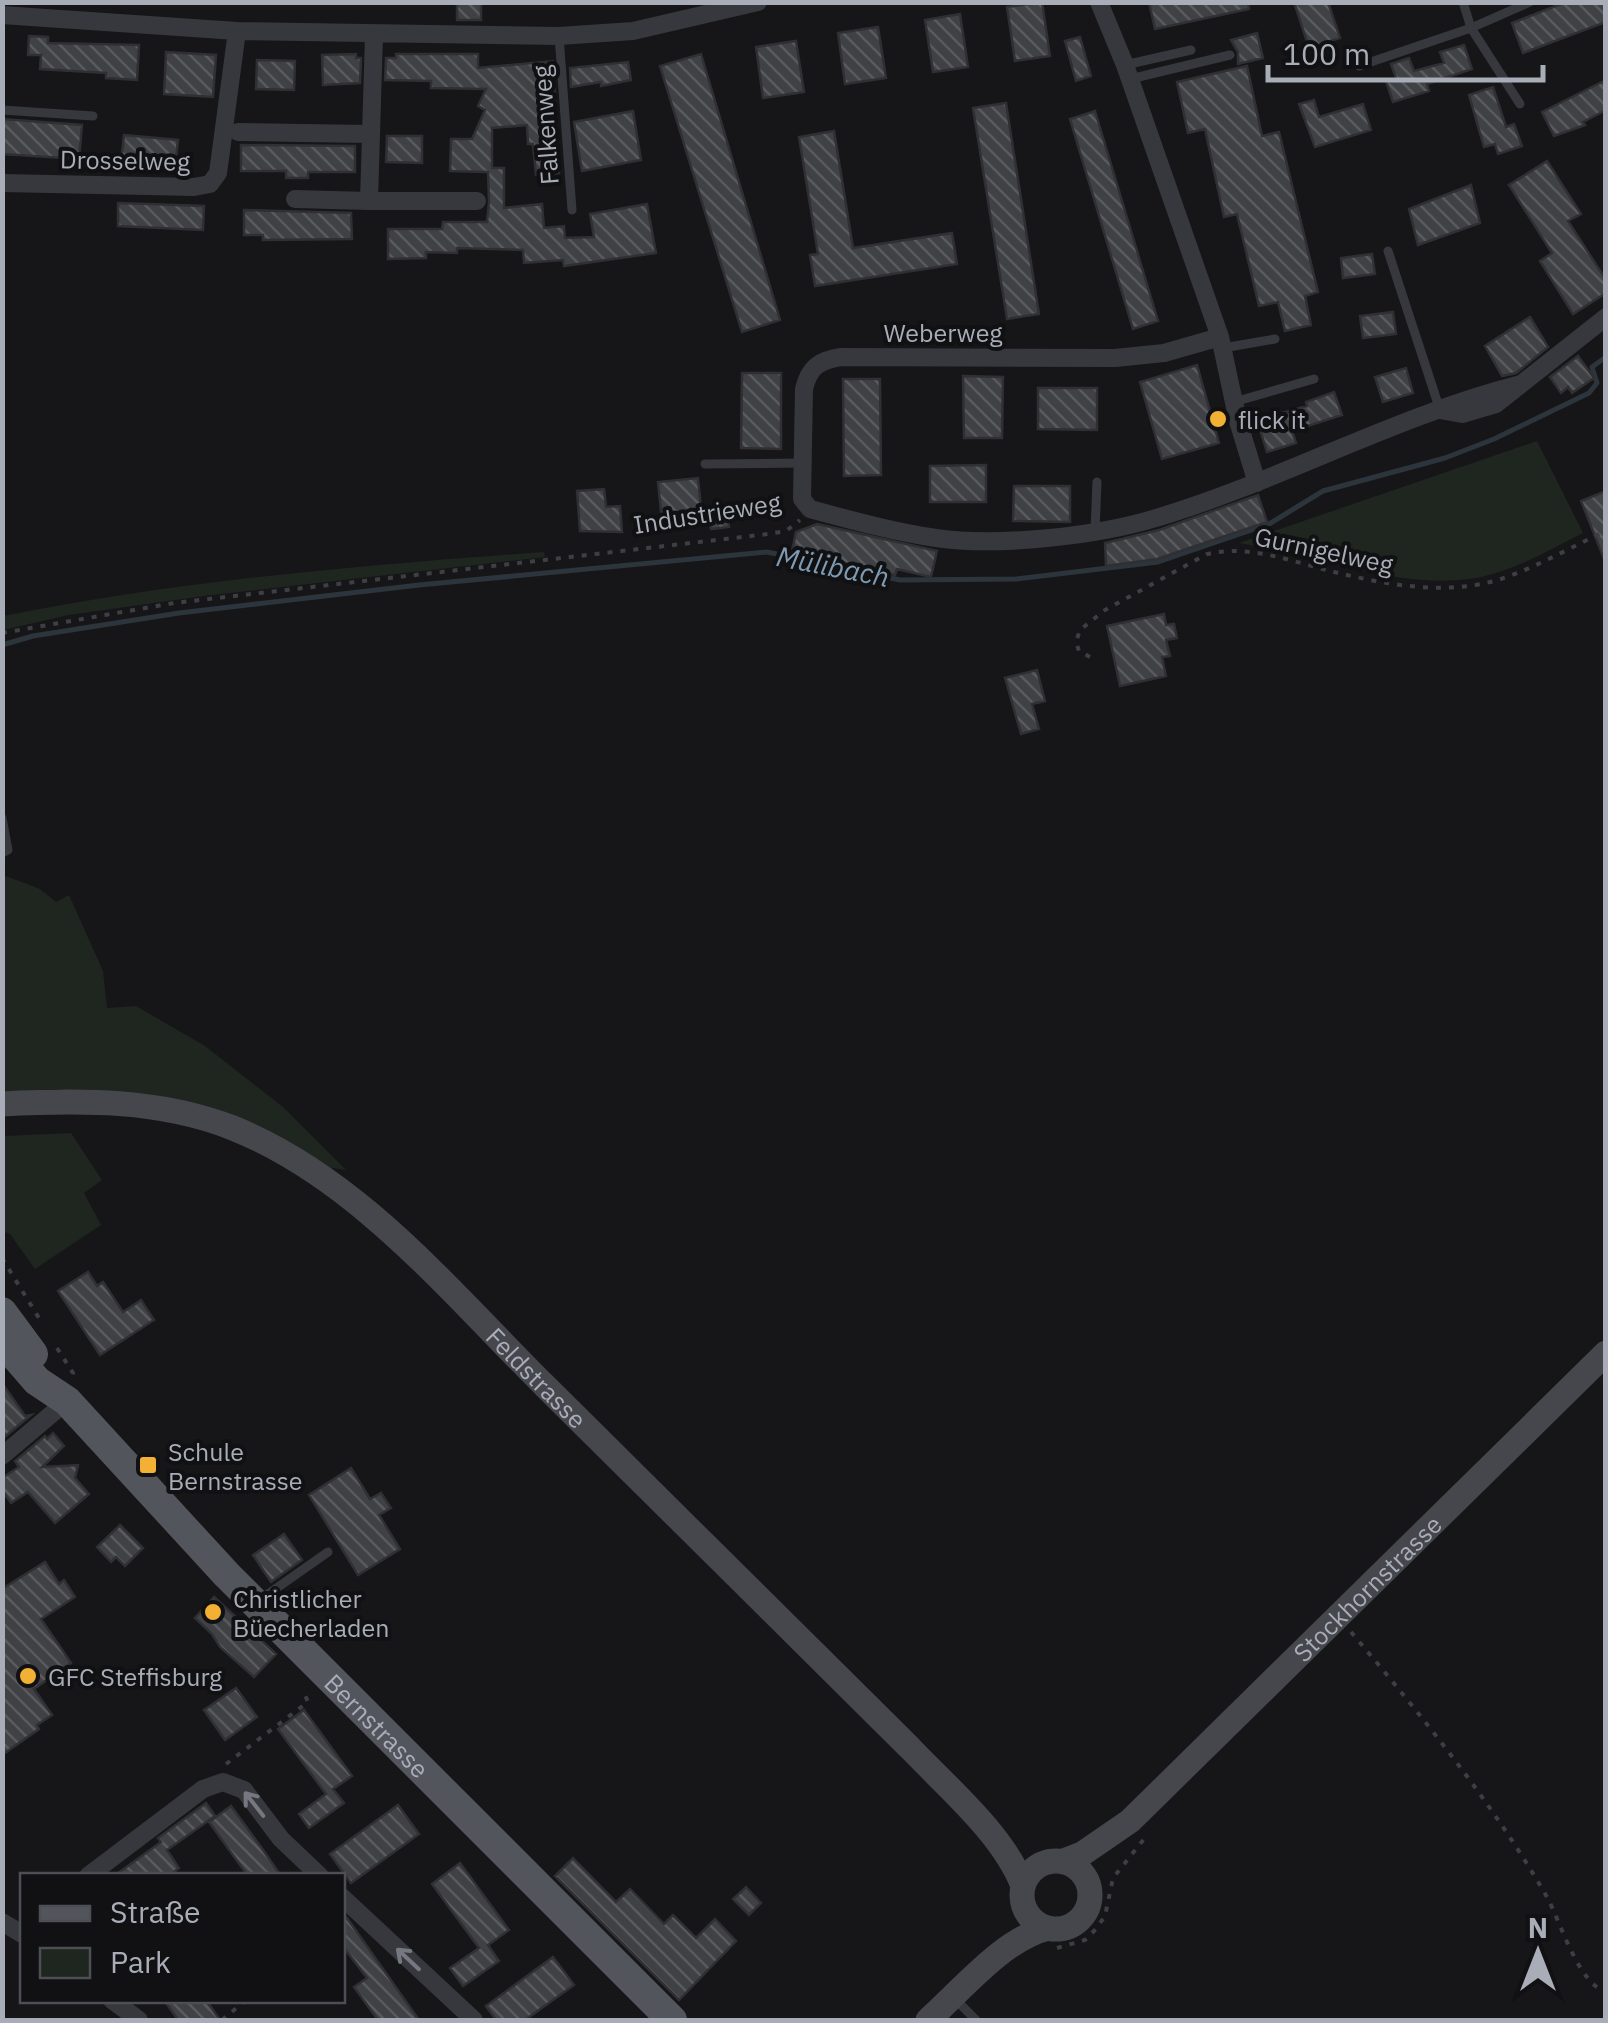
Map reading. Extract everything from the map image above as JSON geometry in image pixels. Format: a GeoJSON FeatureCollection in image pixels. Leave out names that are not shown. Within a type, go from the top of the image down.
{"type":"FeatureCollection","features":[{"type":"Feature","properties":{"kind":"main road","name":"Feldstrasse"},"geometry":{"type":"LineString","coordinates":[[2,1104],[101,1101],[175,1111],[232,1128],[330,1182],[422,1264],[983,1824],[1016,1870],[1023,1895]]}},
{"type":"Feature","properties":{"kind":"main road"},"geometry":{"type":"LineString","coordinates":[[2,1312],[70,1391]]}},
{"type":"Feature","properties":{"kind":"main road","name":"Bernstrasse"},"geometry":{"type":"LineString","coordinates":[[5,1350],[45,1389],[70,1391],[256,1603],[672,2020]]}},
{"type":"Feature","properties":{"kind":"main road","name":"Stockhornstrasse"},"geometry":{"type":"LineString","coordinates":[[1089,1888],[1137,1830],[1338,1618],[1606,1353]]}},
{"type":"Feature","properties":{"kind":"main road","name":"Feldstrasse"},"geometry":{"type":"LineString","coordinates":[[983,1824],[1056,1861]]}},
{"type":"Feature","properties":{"kind":"main road","name":"Stockhornstrasse"},"geometry":{"type":"LineString","coordinates":[[1056,1861],[1137,1830]]}},
{"type":"Feature","properties":{"kind":"main road"},"geometry":{"type":"LineString","coordinates":[[928,2020],[987,1963],[1026,1937],[1048,1938],[1079,1920],[1089,1902],[1089,1888],[1080,1872],[1056,1861],[1032,1870],[987,1963]]}},
{"type":"Feature","properties":{"kind":"main road"},"geometry":{"type":"LineString","coordinates":[[1023,1895],[1032,1920],[1048,1938]]}},
{"type":"Feature","properties":{"kind":"street"},"geometry":{"type":"LineString","coordinates":[[2,16],[237,31],[558,36],[633,31],[758,2]]}},
{"type":"Feature","properties":{"kind":"street"},"geometry":{"type":"LineString","coordinates":[[1098,2],[1128,72],[1221,342],[1257,483]]}},
{"type":"Feature","properties":{"kind":"street","name":"Drosselweg"},"geometry":{"type":"LineString","coordinates":[[2,183],[194,187],[210,184],[218,173],[237,31]]}},
{"type":"Feature","properties":{"kind":"street"},"geometry":{"type":"LineString","coordinates":[[369,201],[374,35]]}},
{"type":"Feature","properties":{"kind":"street"},"geometry":{"type":"LineString","coordinates":[[238,132],[370,134]]}},
{"type":"Feature","properties":{"kind":"street"},"geometry":{"type":"LineString","coordinates":[[295,200],[477,201]]}},
{"type":"Feature","properties":{"kind":"street","name":"Industrieweg"},"geometry":{"type":"LineString","coordinates":[[810,509],[934,538],[965,540],[1054,536],[1153,520],[1257,483],[1467,398],[1521,384],[1606,317]]}},
{"type":"Feature","properties":{"kind":"street","name":"Weberweg"},"geometry":{"type":"LineString","coordinates":[[810,509],[802,499],[804,389],[807,375],[825,360],[1115,358],[1221,342]]}},
{"type":"Feature","properties":{"kind":"street"},"geometry":{"type":"LineString","coordinates":[[2,1456],[70,1391]]}},
{"type":"Feature","properties":{"kind":"street"},"geometry":{"type":"LineString","coordinates":[[92,1873],[203,1789],[223,1782],[244,1790],[281,1839],[317,1873]]}},
{"type":"Feature","properties":{"kind":"street"},"geometry":{"type":"LineString","coordinates":[[345,1900],[474,2020]]}},
{"type":"Feature","properties":{"kind":"street"},"geometry":{"type":"LineString","coordinates":[[116,2003],[139,2020]]}},
{"type":"Feature","properties":{"kind":"lane"},"geometry":{"type":"LineString","coordinates":[[1463,2],[1471,28],[1520,104]]}},
{"type":"Feature","properties":{"kind":"lane"},"geometry":{"type":"LineString","coordinates":[[1358,66],[1471,28],[1530,2]]}},
{"type":"Feature","properties":{"kind":"lane","name":"Falkenweg"},"geometry":{"type":"LineString","coordinates":[[558,36],[572,210]]}},
{"type":"Feature","properties":{"kind":"lane"},"geometry":{"type":"LineString","coordinates":[[1128,72],[1192,50]]}},
{"type":"Feature","properties":{"kind":"lane"},"geometry":{"type":"LineString","coordinates":[[1128,72],[1230,55]]}},
{"type":"Feature","properties":{"kind":"lane"},"geometry":{"type":"LineString","coordinates":[[2,110],[94,116]]}},
{"type":"Feature","properties":{"kind":"lane"},"geometry":{"type":"LineString","coordinates":[[1388,251],[1440,410]]}},
{"type":"Feature","properties":{"kind":"lane"},"geometry":{"type":"LineString","coordinates":[[1221,342],[1275,339]]}},
{"type":"Feature","properties":{"kind":"lane"},"geometry":{"type":"LineString","coordinates":[[1234,402],[1314,379]]}},
{"type":"Feature","properties":{"kind":"lane"},"geometry":{"type":"LineString","coordinates":[[705,464],[803,463]]}},
{"type":"Feature","properties":{"kind":"lane"},"geometry":{"type":"LineString","coordinates":[[1095,531],[1098,482]]}},
{"type":"Feature","properties":{"kind":"lane"},"geometry":{"type":"LineString","coordinates":[[2,818],[8,850],[2,854]]}},
{"type":"Feature","properties":{"kind":"lane"},"geometry":{"type":"LineString","coordinates":[[256,1603],[328,1552]]}},
{"type":"Feature","properties":{"kind":"lane"},"geometry":{"type":"LineString","coordinates":[[953,1996],[976,2020]]}},
{"type":"Feature","properties":{"kind":"path","name":"Industrieweg"},"geometry":{"type":"LineString","coordinates":[[2,634],[174,604],[768,534],[786,531],[810,509]]}},
{"type":"Feature","properties":{"kind":"path","name":"Gurnigelweg"},"geometry":{"type":"LineString","coordinates":[[1090,657],[1079,651],[1076,642],[1080,630],[1105,610],[1207,554],[1222,550],[1257,552],[1372,580],[1456,587],[1500,579],[1606,532]]}},
{"type":"Feature","properties":{"kind":"path"},"geometry":{"type":"LineString","coordinates":[[2,1258],[43,1324]]}},
{"type":"Feature","properties":{"kind":"path"},"geometry":{"type":"LineString","coordinates":[[53,1340],[73,1373],[70,1391]]}},
{"type":"Feature","properties":{"kind":"path"},"geometry":{"type":"LineString","coordinates":[[1338,1618],[1462,1770],[1548,1900],[1588,1982],[1606,1992]]}},
{"type":"Feature","properties":{"kind":"path"},"geometry":{"type":"LineString","coordinates":[[223,1782],[226,1763],[308,1702],[305,1695],[329,1677]]}},
{"type":"Feature","properties":{"kind":"path"},"geometry":{"type":"LineString","coordinates":[[1048,1938],[1074,1945],[1096,1929],[1105,1916],[1113,1878],[1137,1830]]}},
{"type":"Feature","properties":{"kind":"path"},"geometry":{"type":"LineString","coordinates":[[222,2020],[242,2003]]}},
{"type":"Feature","properties":{"kind":"green space"},"geometry":{"type":"Polygon","coordinates":[[[1537,441],[1583,533],[1504,570],[1476,578],[1418,580],[1239,543],[1537,441]]]}},
{"type":"Feature","properties":{"kind":"green space"},"geometry":{"type":"Polygon","coordinates":[[[544,552],[545,557],[69,615],[3,630],[3,616],[204,583],[544,552]]]}},
{"type":"Feature","properties":{"kind":"green space"},"geometry":{"type":"Polygon","coordinates":[[[3,875],[40,889],[56,902],[69,895],[103,971],[107,1008],[136,1006],[205,1046],[283,1107],[346,1170],[327,1167],[285,1140],[56,1089],[3,1092],[3,875]]]}},
{"type":"Feature","properties":{"kind":"green space"},"geometry":{"type":"Polygon","coordinates":[[[71,1133],[102,1180],[84,1193],[101,1225],[35,1269],[10,1234],[3,1231],[3,1136],[71,1133]]]}},
{"type":"Feature","properties":{"kind":"building"},"geometry":{"type":"Polygon","coordinates":[[[457,2],[481,2],[481,20],[457,20],[457,2]]]}},
{"type":"Feature","properties":{"kind":"building"},"geometry":{"type":"Polygon","coordinates":[[[1042,2],[1050,56],[1015,61],[1007,7],[1042,2]]]}},
{"type":"Feature","properties":{"kind":"building"},"geometry":{"type":"Polygon","coordinates":[[[1149,2],[1248,2],[1249,9],[1155,29],[1149,2]]]}},
{"type":"Feature","properties":{"kind":"building"},"geometry":{"type":"Polygon","coordinates":[[[1294,2],[1328,2],[1340,38],[1309,48],[1294,2]]]}},
{"type":"Feature","properties":{"kind":"building"},"geometry":{"type":"Polygon","coordinates":[[[1566,2],[1606,2],[1606,22],[1523,53],[1512,23],[1566,2]]]}},
{"type":"Feature","properties":{"kind":"building"},"geometry":{"type":"Polygon","coordinates":[[[960,14],[968,67],[933,72],[925,20],[960,14]]]}},
{"type":"Feature","properties":{"kind":"building"},"geometry":{"type":"Polygon","coordinates":[[[878,27],[886,78],[845,84],[838,33],[878,27]]]}},
{"type":"Feature","properties":{"kind":"building"},"geometry":{"type":"Polygon","coordinates":[[[1257,33],[1263,58],[1238,64],[1238,52],[1231,40],[1257,33]]]}},
{"type":"Feature","properties":{"kind":"building"},"geometry":{"type":"Polygon","coordinates":[[[29,36],[48,37],[48,43],[139,45],[137,80],[106,78],[106,73],[40,69],[41,55],[28,55],[29,36]]]}},
{"type":"Feature","properties":{"kind":"building"},"geometry":{"type":"Polygon","coordinates":[[[1080,37],[1091,76],[1076,81],[1065,41],[1080,37]]]}},
{"type":"Feature","properties":{"kind":"building"},"geometry":{"type":"Polygon","coordinates":[[[796,41],[804,92],[763,98],[756,47],[796,41]]]}},
{"type":"Feature","properties":{"kind":"building"},"geometry":{"type":"Polygon","coordinates":[[[1464,45],[1472,69],[1427,84],[1429,91],[1393,102],[1386,81],[1396,78],[1391,64],[1409,58],[1414,71],[1444,63],[1440,52],[1464,45]]]}},
{"type":"Feature","properties":{"kind":"building"},"geometry":{"type":"Polygon","coordinates":[[[166,52],[216,55],[213,97],[164,94],[166,52]]]}},
{"type":"Feature","properties":{"kind":"building"},"geometry":{"type":"Polygon","coordinates":[[[356,54],[356,58],[361,58],[360,83],[323,85],[322,55],[356,54]]]}},
{"type":"Feature","properties":{"kind":"building"},"geometry":{"type":"Polygon","coordinates":[[[396,54],[478,54],[478,68],[553,61],[559,173],[536,175],[527,125],[492,128],[492,168],[504,168],[504,208],[542,204],[544,228],[564,226],[565,238],[594,237],[590,214],[647,204],[656,253],[564,266],[563,260],[524,263],[523,250],[457,248],[457,253],[426,252],[426,258],[388,259],[388,229],[442,229],[443,222],[487,222],[489,202],[488,172],[450,171],[451,139],[472,139],[485,110],[478,106],[486,89],[431,88],[431,81],[385,80],[386,58],[396,58],[396,54]]]}},
{"type":"Feature","properties":{"kind":"building"},"geometry":{"type":"Polygon","coordinates":[[[701,54],[780,320],[742,332],[660,66],[701,54]]]}},
{"type":"Feature","properties":{"kind":"building"},"geometry":{"type":"Polygon","coordinates":[[[257,60],[295,61],[294,90],[256,89],[257,60]]]}},
{"type":"Feature","properties":{"kind":"building"},"geometry":{"type":"Polygon","coordinates":[[[628,62],[631,80],[571,87],[570,68],[628,62]]]}},
{"type":"Feature","properties":{"kind":"building"},"geometry":{"type":"Polygon","coordinates":[[[1247,66],[1262,136],[1279,132],[1318,292],[1305,296],[1311,325],[1285,331],[1278,302],[1259,306],[1237,214],[1224,217],[1205,129],[1188,133],[1177,82],[1247,66]]]}},
{"type":"Feature","properties":{"kind":"building"},"geometry":{"type":"Polygon","coordinates":[[[1606,80],[1606,110],[1583,122],[1585,125],[1554,136],[1542,112],[1606,80]]]}},
{"type":"Feature","properties":{"kind":"building"},"geometry":{"type":"Polygon","coordinates":[[[1493,87],[1506,127],[1514,124],[1522,146],[1498,154],[1495,144],[1484,147],[1469,95],[1493,87]]]}},
{"type":"Feature","properties":{"kind":"building"},"geometry":{"type":"Polygon","coordinates":[[[1314,100],[1319,117],[1363,104],[1371,130],[1315,147],[1299,104],[1314,100]]]}},
{"type":"Feature","properties":{"kind":"building"},"geometry":{"type":"Polygon","coordinates":[[[1006,103],[1039,314],[1007,319],[973,108],[1006,103]]]}},
{"type":"Feature","properties":{"kind":"building"},"geometry":{"type":"Polygon","coordinates":[[[633,111],[641,160],[582,171],[574,122],[633,111]]]}},
{"type":"Feature","properties":{"kind":"building"},"geometry":{"type":"Polygon","coordinates":[[[1095,111],[1158,321],[1133,329],[1070,119],[1095,111]]]}},
{"type":"Feature","properties":{"kind":"building"},"geometry":{"type":"Polygon","coordinates":[[[2,119],[82,125],[79,159],[2,154],[2,119]]]}},
{"type":"Feature","properties":{"kind":"building"},"geometry":{"type":"Polygon","coordinates":[[[834,131],[853,248],[952,233],[957,264],[815,286],[810,255],[818,254],[799,137],[834,131]]]}},
{"type":"Feature","properties":{"kind":"building"},"geometry":{"type":"Polygon","coordinates":[[[124,135],[178,140],[175,168],[121,162],[124,135]]]}},
{"type":"Feature","properties":{"kind":"building"},"geometry":{"type":"Polygon","coordinates":[[[387,136],[422,136],[422,163],[386,162],[387,136]]]}},
{"type":"Feature","properties":{"kind":"building"},"geometry":{"type":"Polygon","coordinates":[[[241,145],[355,146],[355,172],[308,172],[308,178],[286,178],[286,171],[241,171],[241,145]]]}},
{"type":"Feature","properties":{"kind":"building"},"geometry":{"type":"Polygon","coordinates":[[[1547,161],[1581,214],[1568,221],[1606,280],[1606,293],[1573,314],[1540,261],[1552,253],[1509,185],[1547,161]]]}},
{"type":"Feature","properties":{"kind":"building"},"geometry":{"type":"Polygon","coordinates":[[[1471,185],[1480,223],[1418,245],[1409,209],[1471,185]]]}},
{"type":"Feature","properties":{"kind":"building"},"geometry":{"type":"Polygon","coordinates":[[[118,203],[204,206],[203,230],[118,226],[118,203]]]}},
{"type":"Feature","properties":{"kind":"building"},"geometry":{"type":"Polygon","coordinates":[[[244,210],[351,213],[352,239],[263,240],[263,235],[244,235],[244,210]]]}},
{"type":"Feature","properties":{"kind":"building"},"geometry":{"type":"Polygon","coordinates":[[[1372,254],[1375,274],[1343,278],[1341,258],[1372,254]]]}},
{"type":"Feature","properties":{"kind":"building"},"geometry":{"type":"Polygon","coordinates":[[[1393,312],[1396,334],[1363,338],[1360,316],[1393,312]]]}},
{"type":"Feature","properties":{"kind":"building"},"geometry":{"type":"Polygon","coordinates":[[[1530,317],[1548,347],[1516,373],[1502,376],[1485,346],[1530,317]]]}},
{"type":"Feature","properties":{"kind":"building"},"geometry":{"type":"Polygon","coordinates":[[[1578,356],[1594,378],[1572,393],[1568,387],[1561,393],[1550,377],[1578,356]]]}},
{"type":"Feature","properties":{"kind":"building"},"geometry":{"type":"Polygon","coordinates":[[[1197,365],[1219,443],[1162,459],[1140,382],[1197,365]]]}},
{"type":"Feature","properties":{"kind":"building"},"geometry":{"type":"Polygon","coordinates":[[[1406,368],[1413,393],[1383,402],[1375,377],[1406,368]]]}},
{"type":"Feature","properties":{"kind":"building"},"geometry":{"type":"Polygon","coordinates":[[[742,373],[781,373],[781,449],[741,448],[742,373]]]}},
{"type":"Feature","properties":{"kind":"building"},"geometry":{"type":"Polygon","coordinates":[[[963,376],[1003,377],[1002,438],[964,438],[963,376]]]}},
{"type":"Feature","properties":{"kind":"building"},"geometry":{"type":"Polygon","coordinates":[[[843,379],[880,379],[881,475],[844,476],[843,379]]]}},
{"type":"Feature","properties":{"kind":"building"},"geometry":{"type":"Polygon","coordinates":[[[1038,388],[1097,388],[1097,430],[1038,429],[1038,388]]]}},
{"type":"Feature","properties":{"kind":"building"},"geometry":{"type":"Polygon","coordinates":[[[1334,392],[1342,415],[1292,431],[1296,443],[1267,452],[1257,420],[1307,406],[1306,402],[1334,392]]]}},
{"type":"Feature","properties":{"kind":"building"},"geometry":{"type":"Polygon","coordinates":[[[986,465],[986,502],[930,502],[930,466],[986,465]]]}},
{"type":"Feature","properties":{"kind":"building"},"geometry":{"type":"Polygon","coordinates":[[[698,478],[702,518],[662,522],[658,482],[698,478]]]}},
{"type":"Feature","properties":{"kind":"building"},"geometry":{"type":"Polygon","coordinates":[[[1014,486],[1070,486],[1070,522],[1013,521],[1014,486]]]}},
{"type":"Feature","properties":{"kind":"building"},"geometry":{"type":"Polygon","coordinates":[[[604,489],[606,507],[620,506],[622,532],[580,531],[577,491],[604,489]]]}},
{"type":"Feature","properties":{"kind":"building"},"geometry":{"type":"Polygon","coordinates":[[[1606,491],[1606,561],[1605,561],[1581,501],[1606,491]]]}},
{"type":"Feature","properties":{"kind":"building"},"geometry":{"type":"Polygon","coordinates":[[[1258,495],[1267,522],[1157,559],[1106,566],[1105,543],[1159,530],[1258,495]]]}},
{"type":"Feature","properties":{"kind":"building"},"geometry":{"type":"Polygon","coordinates":[[[727,507],[729,527],[711,529],[708,508],[727,507]]]}},
{"type":"Feature","properties":{"kind":"building"},"geometry":{"type":"Polygon","coordinates":[[[817,524],[937,551],[931,577],[897,569],[895,575],[792,551],[796,532],[817,524]]]}},
{"type":"Feature","properties":{"kind":"building"},"geometry":{"type":"Polygon","coordinates":[[[1164,614],[1166,625],[1174,624],[1177,638],[1166,640],[1170,656],[1162,657],[1166,676],[1120,686],[1107,626],[1164,614]]]}},
{"type":"Feature","properties":{"kind":"building"},"geometry":{"type":"Polygon","coordinates":[[[1037,670],[1045,701],[1032,704],[1039,729],[1021,734],[1005,678],[1037,670]]]}},
{"type":"Feature","properties":{"kind":"building"},"geometry":{"type":"Polygon","coordinates":[[[88,1272],[97,1286],[103,1282],[123,1312],[141,1300],[154,1320],[100,1355],[58,1291],[88,1272]]]}},
{"type":"Feature","properties":{"kind":"building"},"geometry":{"type":"Polygon","coordinates":[[[2,1383],[25,1416],[31,1415],[2,1439],[2,1383]]]}},
{"type":"Feature","properties":{"kind":"building"},"geometry":{"type":"Polygon","coordinates":[[[53,1433],[64,1446],[42,1467],[78,1465],[75,1478],[89,1494],[55,1523],[28,1492],[11,1503],[2,1490],[2,1478],[19,1467],[15,1461],[53,1433]]]}},
{"type":"Feature","properties":{"kind":"building"},"geometry":{"type":"Polygon","coordinates":[[[351,1468],[370,1499],[381,1493],[391,1508],[379,1515],[400,1549],[358,1575],[309,1495],[351,1468]]]}},
{"type":"Feature","properties":{"kind":"building"},"geometry":{"type":"Polygon","coordinates":[[[120,1525],[143,1548],[125,1566],[116,1557],[111,1562],[97,1547],[120,1525]]]}},
{"type":"Feature","properties":{"kind":"building"},"geometry":{"type":"Polygon","coordinates":[[[284,1534],[302,1560],[271,1582],[253,1555],[284,1534]]]}},
{"type":"Feature","properties":{"kind":"building","name":"GFC Steffisburg"},"geometry":{"type":"Polygon","coordinates":[[[45,1562],[59,1584],[64,1580],[75,1597],[41,1619],[71,1663],[34,1689],[52,1715],[2,1755],[2,1589],[45,1562]]]}},
{"type":"Feature","properties":{"kind":"building"},"geometry":{"type":"Polygon","coordinates":[[[214,1597],[276,1654],[254,1677],[195,1618],[214,1597]]]}},
{"type":"Feature","properties":{"kind":"building"},"geometry":{"type":"Polygon","coordinates":[[[236,1688],[257,1717],[225,1740],[204,1710],[236,1688]]]}},
{"type":"Feature","properties":{"kind":"building"},"geometry":{"type":"Polygon","coordinates":[[[304,1710],[352,1776],[333,1789],[344,1803],[309,1828],[299,1814],[326,1794],[278,1729],[304,1710]]]}},
{"type":"Feature","properties":{"kind":"building"},"geometry":{"type":"Polygon","coordinates":[[[206,1803],[215,1816],[167,1850],[179,1868],[173,1873],[118,1873],[161,1842],[158,1838],[206,1803]]]}},
{"type":"Feature","properties":{"kind":"building"},"geometry":{"type":"Polygon","coordinates":[[[398,1805],[419,1834],[351,1883],[330,1854],[398,1805]]]}},
{"type":"Feature","properties":{"kind":"building"},"geometry":{"type":"Polygon","coordinates":[[[231,1806],[279,1873],[246,1873],[209,1822],[231,1806]]]}},
{"type":"Feature","properties":{"kind":"building"},"geometry":{"type":"Polygon","coordinates":[[[573,1858],[616,1902],[630,1889],[664,1924],[673,1915],[696,1938],[715,1919],[736,1941],[679,2000],[555,1876],[573,1858]]]}},
{"type":"Feature","properties":{"kind":"building"},"geometry":{"type":"Polygon","coordinates":[[[460,1863],[509,1930],[488,1945],[499,1961],[463,1986],[450,1968],[479,1948],[432,1884],[460,1863]]]}},
{"type":"Feature","properties":{"kind":"building"},"geometry":{"type":"Polygon","coordinates":[[[746,1887],[761,1903],[749,1915],[733,1899],[746,1887]]]}},
{"type":"Feature","properties":{"kind":"building"},"geometry":{"type":"Polygon","coordinates":[[[345,1917],[419,2020],[378,2020],[354,1987],[367,1978],[345,1949],[345,1917]]]}},
{"type":"Feature","properties":{"kind":"building"},"geometry":{"type":"Polygon","coordinates":[[[553,1957],[574,1985],[525,2020],[496,2020],[486,2006],[553,1957]]]}},
{"type":"Feature","properties":{"kind":"building"},"geometry":{"type":"Polygon","coordinates":[[[166,2003],[208,2003],[220,2020],[178,2020],[166,2003]]]}},
{"type":"Feature","properties":{"kind":"waterway","name":"Mülibach"},"geometry":{"type":"LineString","coordinates":[[2,645],[33,636],[179,613],[419,585],[767,552],[900,580],[1016,579],[1158,562],[1269,524],[1323,491],[1445,458],[1494,439],[1589,393],[1597,383],[1592,367],[1606,357]]}},
{"type":"Feature","properties":{"kind":"place","name":"flick it"},"geometry":{"type":"Point","coordinates":[1218,419]}},
{"type":"Feature","properties":{"kind":"place","name":"Schule Bernstrasse"},"geometry":{"type":"Point","coordinates":[148,1465]}},
{"type":"Feature","properties":{"kind":"place","name":"Christlicher Büecherladen"},"geometry":{"type":"Point","coordinates":[213,1612]}},
{"type":"Feature","properties":{"kind":"place","name":"GFC Steffisburg"},"geometry":{"type":"Point","coordinates":[28,1676]}}]}
